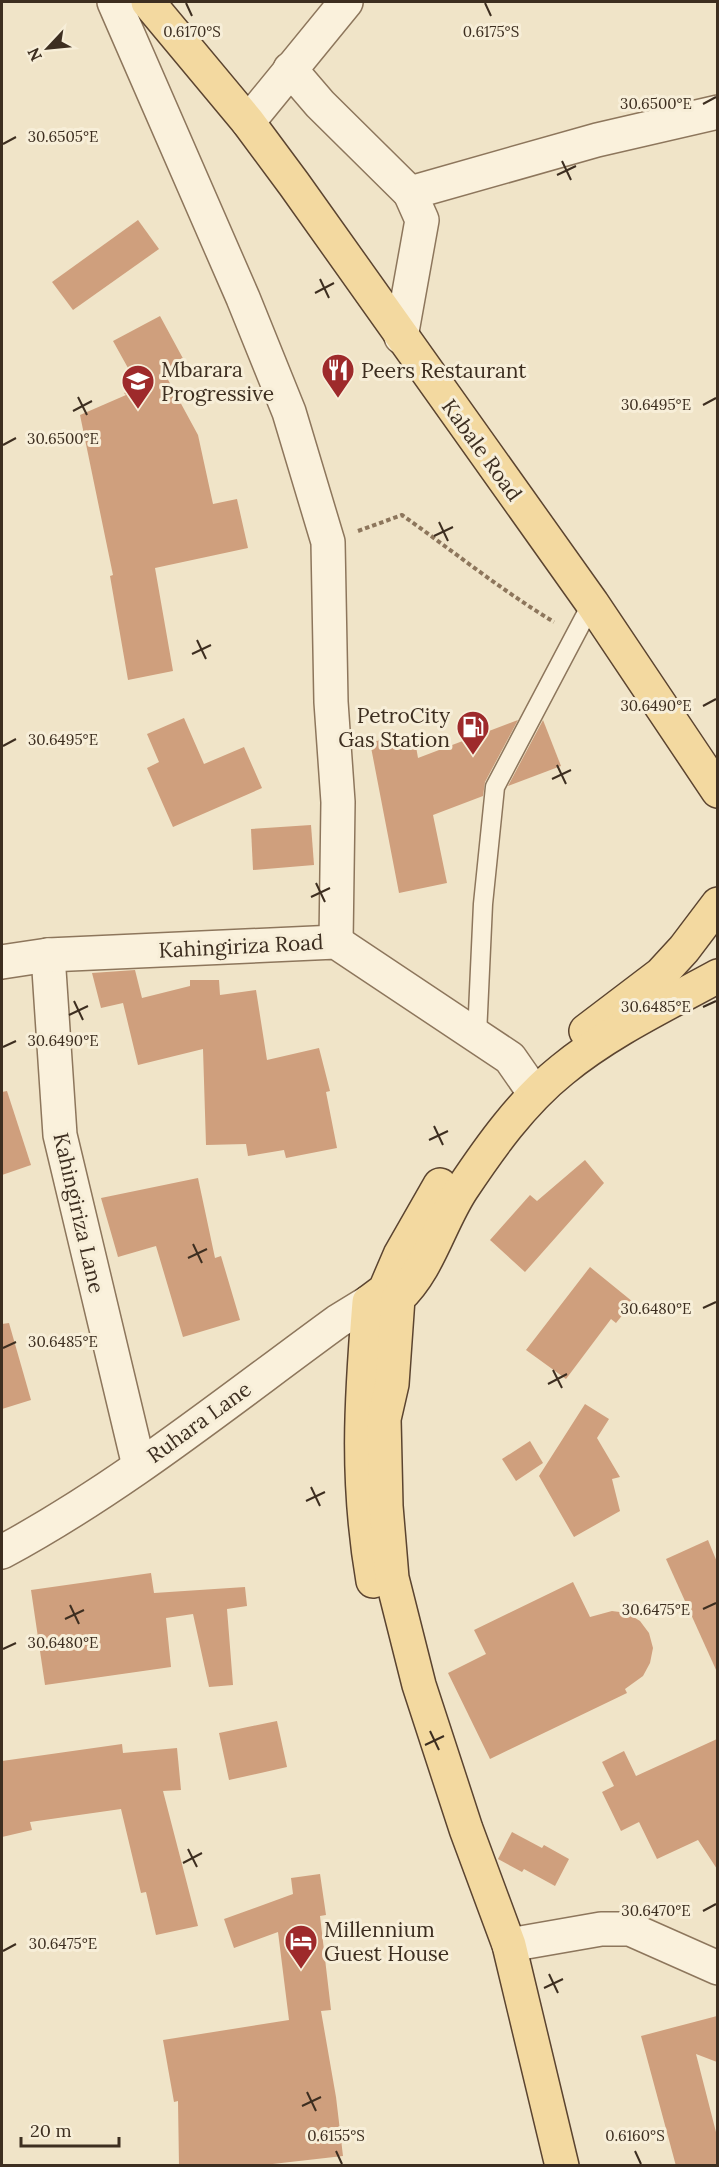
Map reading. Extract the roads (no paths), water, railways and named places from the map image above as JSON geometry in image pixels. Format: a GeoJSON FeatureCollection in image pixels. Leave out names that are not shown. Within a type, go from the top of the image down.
{"type":"FeatureCollection","features":[{"type":"Feature","properties":{"kind":"main road","name":"Kabale Road"},"geometry":{"type":"LineString","coordinates":[[148,2],[248,123],[592,603],[717,792]]}},
{"type":"Feature","properties":{"kind":"main road"},"geometry":{"type":"LineString","coordinates":[[562,2166],[509,1945],[466,1829],[420,1732],[397,1674],[377,1606],[364,1532],[360,1455],[385,1290],[416,1226],[444,1178],[482,1124],[530,1087],[661,974],[717,904]]}},
{"type":"Feature","properties":{"kind":"main road"},"geometry":{"type":"LineString","coordinates":[[530,1087],[561,1071],[607,1038],[711,981]]}},
{"type":"Feature","properties":{"kind":"street"},"geometry":{"type":"LineString","coordinates":[[114,2],[243,298],[289,412],[328,542],[331,702],[338,802],[336,942]]}},
{"type":"Feature","properties":{"kind":"street"},"geometry":{"type":"LineString","coordinates":[[248,123],[346,2]]}},
{"type":"Feature","properties":{"kind":"street"},"geometry":{"type":"LineString","coordinates":[[290,69],[320,104],[410,193],[422,220],[402,337]]}},
{"type":"Feature","properties":{"kind":"street"},"geometry":{"type":"LineString","coordinates":[[410,193],[597,140],[717,112]]}},
{"type":"Feature","properties":{"kind":"street","name":"Kahingiriza Road"},"geometry":{"type":"LineString","coordinates":[[2,962],[48,955],[336,942],[510,1058],[530,1087]]}},
{"type":"Feature","properties":{"kind":"street","name":"Kahingiriza Lane"},"geometry":{"type":"LineString","coordinates":[[48,955],[60,1135],[139,1466]]}},
{"type":"Feature","properties":{"kind":"street","name":"Ruhara Lane"},"geometry":{"type":"LineString","coordinates":[[2,1552],[45,1529],[139,1466],[338,1321],[383,1300]]}},
{"type":"Feature","properties":{"kind":"street"},"geometry":{"type":"LineString","coordinates":[[509,1945],[601,1929],[630,1929],[717,1968]]}},
{"type":"Feature","properties":{"kind":"lane"},"geometry":{"type":"LineString","coordinates":[[477,1035],[483,904],[495,787],[592,603]]}},
{"type":"Feature","properties":{"kind":"place","name":"Peers Restaurant"},"geometry":{"type":"Point","coordinates":[338,399]}},
{"type":"Feature","properties":{"kind":"place","name":"Mbarara Progressive"},"geometry":{"type":"Point","coordinates":[138,410]}},
{"type":"Feature","properties":{"kind":"place","name":"PetroCity Gas Station"},"geometry":{"type":"Point","coordinates":[473,756]}},
{"type":"Feature","properties":{"kind":"place","name":"Millennium Guest House"},"geometry":{"type":"Point","coordinates":[301,1970]}}]}
